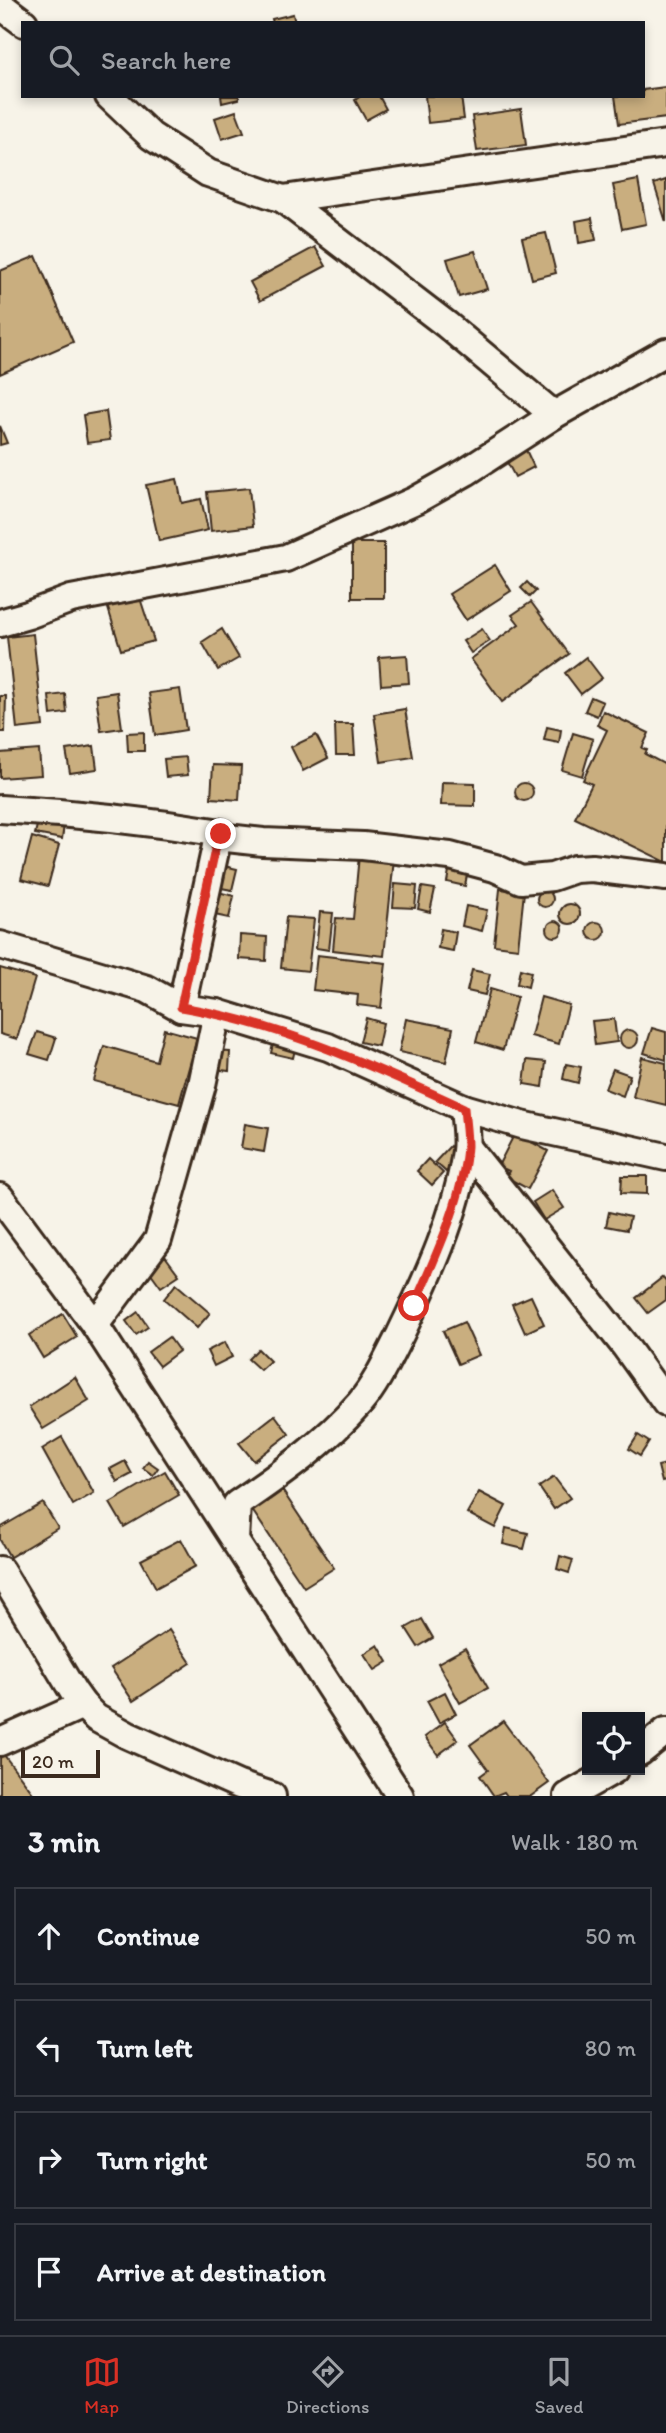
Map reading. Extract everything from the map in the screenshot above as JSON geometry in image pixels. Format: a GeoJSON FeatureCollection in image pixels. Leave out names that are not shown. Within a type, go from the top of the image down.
{"type":"FeatureCollection","features":[{"type":"Feature","properties":{"kind":"street"},"geometry":{"type":"LineString","coordinates":[[0,5],[21,21]]}},
{"type":"Feature","properties":{"kind":"street"},"geometry":{"type":"LineString","coordinates":[[111,98],[151,136],[208,173],[283,199],[447,325],[554,415]]}},
{"type":"Feature","properties":{"kind":"street"},"geometry":{"type":"LineString","coordinates":[[283,199],[666,144]]}},
{"type":"Feature","properties":{"kind":"street"},"geometry":{"type":"LineString","coordinates":[[0,622],[28,615],[71,598],[286,558],[416,500],[466,472],[554,415],[666,352]]}},
{"type":"Feature","properties":{"kind":"street"},"geometry":{"type":"LineString","coordinates":[[0,809],[93,815],[221,834],[218,836],[181,1007]]}},
{"type":"Feature","properties":{"kind":"street"},"geometry":{"type":"LineString","coordinates":[[218,836],[263,842],[363,846],[450,856],[495,868],[521,880],[552,877],[583,868],[666,877]]}},
{"type":"Feature","properties":{"kind":"street"},"geometry":{"type":"LineString","coordinates":[[0,945],[147,989],[181,1007],[217,1013],[328,1047],[464,1108],[522,1125],[666,1157]]}},
{"type":"Feature","properties":{"kind":"street"},"geometry":{"type":"LineString","coordinates":[[96,1325],[158,1240],[202,1085],[217,1013]]}},
{"type":"Feature","properties":{"kind":"street"},"geometry":{"type":"LineString","coordinates":[[235,1540],[237,1504],[299,1460],[343,1421],[361,1402],[375,1380],[414,1306],[442,1242],[460,1184],[467,1147],[464,1108]]}},
{"type":"Feature","properties":{"kind":"street"},"geometry":{"type":"LineString","coordinates":[[467,1147],[625,1346],[666,1403]]}},
{"type":"Feature","properties":{"kind":"street"},"geometry":{"type":"LineString","coordinates":[[0,1197],[96,1325],[400,1796]]}},
{"type":"Feature","properties":{"kind":"street"},"geometry":{"type":"LineString","coordinates":[[0,1570],[82,1705],[96,1718],[138,1741],[239,1785],[272,1796]]}},
{"type":"Feature","properties":{"kind":"street"},"geometry":{"type":"LineString","coordinates":[[0,1742],[82,1705]]}},
{"type":"Feature","properties":{"kind":"street"},"geometry":{"type":"LineString","coordinates":[[645,1748],[666,1731]]}},
{"type":"Feature","properties":{"kind":"street"},"geometry":{"type":"LineString","coordinates":[[568,1796],[605,1775]]}},
{"type":"Feature","properties":{"kind":"building"},"geometry":{"type":"Polygon","coordinates":[[[293,14],[295,21],[272,21],[293,14]]]}},
{"type":"Feature","properties":{"kind":"building"},"geometry":{"type":"Polygon","coordinates":[[[666,87],[666,118],[619,124],[615,98],[645,98],[645,90],[666,87]]]}},
{"type":"Feature","properties":{"kind":"building"},"geometry":{"type":"Polygon","coordinates":[[[221,98],[239,98],[239,99],[222,103],[221,98]]]}},
{"type":"Feature","properties":{"kind":"building"},"geometry":{"type":"Polygon","coordinates":[[[380,98],[386,109],[366,120],[355,100],[380,98]]]}},
{"type":"Feature","properties":{"kind":"building"},"geometry":{"type":"Polygon","coordinates":[[[425,98],[461,98],[464,119],[428,123],[425,98]]]}},
{"type":"Feature","properties":{"kind":"building"},"geometry":{"type":"Polygon","coordinates":[[[521,109],[526,145],[477,151],[472,116],[521,109]]]}},
{"type":"Feature","properties":{"kind":"building"},"geometry":{"type":"Polygon","coordinates":[[[236,111],[244,132],[222,139],[215,118],[236,111]]]}},
{"type":"Feature","properties":{"kind":"building"},"geometry":{"type":"Polygon","coordinates":[[[638,180],[646,224],[622,229],[613,185],[638,180]]]}},
{"type":"Feature","properties":{"kind":"building"},"geometry":{"type":"Polygon","coordinates":[[[666,180],[666,222],[654,184],[666,180]]]}},
{"type":"Feature","properties":{"kind":"building"},"geometry":{"type":"Polygon","coordinates":[[[592,218],[596,240],[579,243],[576,221],[592,218]]]}},
{"type":"Feature","properties":{"kind":"building"},"geometry":{"type":"Polygon","coordinates":[[[546,233],[556,273],[532,279],[522,238],[546,233]]]}},
{"type":"Feature","properties":{"kind":"building"},"geometry":{"type":"Polygon","coordinates":[[[315,247],[326,266],[260,301],[250,282],[315,247]]]}},
{"type":"Feature","properties":{"kind":"building"},"geometry":{"type":"Polygon","coordinates":[[[475,251],[487,289],[459,297],[447,259],[475,251]]]}},
{"type":"Feature","properties":{"kind":"building"},"geometry":{"type":"Polygon","coordinates":[[[36,256],[73,342],[0,374],[0,271],[36,256]]]}},
{"type":"Feature","properties":{"kind":"building"},"geometry":{"type":"Polygon","coordinates":[[[106,411],[110,440],[87,443],[83,415],[106,411]]]}},
{"type":"Feature","properties":{"kind":"building"},"geometry":{"type":"Polygon","coordinates":[[[0,426],[7,443],[0,445],[0,426]]]}},
{"type":"Feature","properties":{"kind":"building"},"geometry":{"type":"Polygon","coordinates":[[[526,450],[534,467],[515,477],[506,460],[526,450]]]}},
{"type":"Feature","properties":{"kind":"building"},"geometry":{"type":"Polygon","coordinates":[[[177,479],[182,503],[201,499],[208,530],[159,541],[146,485],[177,479]]]}},
{"type":"Feature","properties":{"kind":"building"},"geometry":{"type":"Polygon","coordinates":[[[249,488],[253,526],[211,531],[207,492],[249,488]]]}},
{"type":"Feature","properties":{"kind":"building"},"geometry":{"type":"Polygon","coordinates":[[[352,543],[384,543],[384,598],[352,598],[352,543]]]}},
{"type":"Feature","properties":{"kind":"building"},"geometry":{"type":"Polygon","coordinates":[[[495,565],[511,591],[466,620],[449,594],[495,565]]]}},
{"type":"Feature","properties":{"kind":"building"},"geometry":{"type":"Polygon","coordinates":[[[527,582],[536,591],[530,597],[521,588],[527,582]]]}},
{"type":"Feature","properties":{"kind":"building"},"geometry":{"type":"Polygon","coordinates":[[[139,595],[154,641],[121,650],[107,605],[139,595]]]}},
{"type":"Feature","properties":{"kind":"building"},"geometry":{"type":"Polygon","coordinates":[[[531,602],[569,654],[502,702],[471,659],[519,624],[512,615],[531,602]]]}},
{"type":"Feature","properties":{"kind":"building"},"geometry":{"type":"Polygon","coordinates":[[[222,629],[239,658],[218,670],[202,642],[222,629]]]}},
{"type":"Feature","properties":{"kind":"building"},"geometry":{"type":"Polygon","coordinates":[[[482,629],[490,641],[471,653],[463,641],[482,629]]]}},
{"type":"Feature","properties":{"kind":"building"},"geometry":{"type":"Polygon","coordinates":[[[33,634],[43,726],[17,729],[7,637],[33,634]]]}},
{"type":"Feature","properties":{"kind":"building"},"geometry":{"type":"Polygon","coordinates":[[[407,655],[409,683],[381,685],[379,657],[407,655]]]}},
{"type":"Feature","properties":{"kind":"building"},"geometry":{"type":"Polygon","coordinates":[[[586,657],[602,678],[581,694],[565,673],[586,657]]]}},
{"type":"Feature","properties":{"kind":"building"},"geometry":{"type":"Polygon","coordinates":[[[180,689],[186,730],[155,735],[149,693],[180,689]]]}},
{"type":"Feature","properties":{"kind":"building"},"geometry":{"type":"Polygon","coordinates":[[[117,692],[122,728],[101,731],[96,695],[117,692]]]}},
{"type":"Feature","properties":{"kind":"building"},"geometry":{"type":"Polygon","coordinates":[[[65,694],[67,713],[51,715],[49,696],[65,694]]]}},
{"type":"Feature","properties":{"kind":"building"},"geometry":{"type":"Polygon","coordinates":[[[0,696],[6,696],[5,732],[0,732],[0,696]]]}},
{"type":"Feature","properties":{"kind":"building"},"geometry":{"type":"Polygon","coordinates":[[[591,697],[603,702],[597,716],[585,711],[591,697]]]}},
{"type":"Feature","properties":{"kind":"building"},"geometry":{"type":"Polygon","coordinates":[[[405,709],[413,757],[381,762],[374,714],[405,709]]]}},
{"type":"Feature","properties":{"kind":"building"},"geometry":{"type":"Polygon","coordinates":[[[603,711],[649,733],[642,748],[647,750],[645,754],[666,765],[666,862],[575,818],[592,784],[583,780],[607,730],[597,725],[603,711]]]}},
{"type":"Feature","properties":{"kind":"building"},"geometry":{"type":"Polygon","coordinates":[[[335,724],[353,724],[355,755],[336,755],[335,724]]]}},
{"type":"Feature","properties":{"kind":"building"},"geometry":{"type":"Polygon","coordinates":[[[547,727],[561,730],[559,743],[544,740],[547,727]]]}},
{"type":"Feature","properties":{"kind":"building"},"geometry":{"type":"Polygon","coordinates":[[[144,732],[144,751],[128,751],[127,733],[144,732]]]}},
{"type":"Feature","properties":{"kind":"building"},"geometry":{"type":"Polygon","coordinates":[[[573,733],[593,739],[582,776],[562,770],[573,733]]]}},
{"type":"Feature","properties":{"kind":"building"},"geometry":{"type":"Polygon","coordinates":[[[316,735],[328,758],[303,771],[291,747],[316,735]]]}},
{"type":"Feature","properties":{"kind":"building"},"geometry":{"type":"Polygon","coordinates":[[[94,746],[97,769],[70,773],[66,750],[94,746]]]}},
{"type":"Feature","properties":{"kind":"building"},"geometry":{"type":"Polygon","coordinates":[[[39,750],[41,775],[0,778],[0,753],[39,750]]]}},
{"type":"Feature","properties":{"kind":"building"},"geometry":{"type":"Polygon","coordinates":[[[186,757],[188,775],[166,777],[164,759],[186,757]]]}},
{"type":"Feature","properties":{"kind":"building"},"geometry":{"type":"Polygon","coordinates":[[[213,765],[241,766],[239,800],[211,798],[213,765]]]}},
{"type":"Feature","properties":{"kind":"building"},"geometry":{"type":"Polygon","coordinates":[[[442,782],[475,783],[475,806],[441,805],[442,782]]]}},
{"type":"Feature","properties":{"kind":"building"},"geometry":{"type":"Polygon","coordinates":[[[524,783],[530,786],[533,792],[530,798],[524,801],[518,798],[515,792],[518,786],[524,783]]]}},
{"type":"Feature","properties":{"kind":"building"},"geometry":{"type":"Polygon","coordinates":[[[38,821],[64,825],[62,839],[35,834],[38,821]]]}},
{"type":"Feature","properties":{"kind":"building"},"geometry":{"type":"Polygon","coordinates":[[[32,837],[59,845],[48,886],[21,879],[32,837]]]}},
{"type":"Feature","properties":{"kind":"building"},"geometry":{"type":"Polygon","coordinates":[[[359,855],[394,859],[384,956],[333,950],[336,918],[353,919],[359,855]]]}},
{"type":"Feature","properties":{"kind":"building"},"geometry":{"type":"Polygon","coordinates":[[[216,864],[237,869],[232,890],[211,886],[216,864]]]}},
{"type":"Feature","properties":{"kind":"building"},"geometry":{"type":"Polygon","coordinates":[[[450,865],[468,869],[465,886],[447,882],[450,865]]]}},
{"type":"Feature","properties":{"kind":"building"},"geometry":{"type":"Polygon","coordinates":[[[395,884],[417,886],[415,908],[393,907],[395,884]]]}},
{"type":"Feature","properties":{"kind":"building"},"geometry":{"type":"Polygon","coordinates":[[[422,887],[435,889],[430,912],[418,909],[422,887]]]}},
{"type":"Feature","properties":{"kind":"building"},"geometry":{"type":"Polygon","coordinates":[[[500,889],[524,892],[518,948],[494,945],[500,889]]]}},
{"type":"Feature","properties":{"kind":"building"},"geometry":{"type":"Polygon","coordinates":[[[210,890],[234,896],[229,918],[205,913],[210,890]]]}},
{"type":"Feature","properties":{"kind":"building"},"geometry":{"type":"Polygon","coordinates":[[[542,891],[548,891],[553,899],[551,905],[542,907],[537,902],[537,896],[542,891]]]}},
{"type":"Feature","properties":{"kind":"building"},"geometry":{"type":"Polygon","coordinates":[[[570,904],[577,907],[580,914],[577,921],[570,924],[563,921],[560,914],[563,907],[570,904]]]}},
{"type":"Feature","properties":{"kind":"building"},"geometry":{"type":"Polygon","coordinates":[[[466,906],[487,910],[482,931],[462,926],[466,906]]]}},
{"type":"Feature","properties":{"kind":"building"},"geometry":{"type":"Polygon","coordinates":[[[320,912],[333,913],[329,950],[316,948],[320,912]]]}},
{"type":"Feature","properties":{"kind":"building"},"geometry":{"type":"Polygon","coordinates":[[[286,917],[314,919],[308,971],[281,968],[286,917]]]}},
{"type":"Feature","properties":{"kind":"building"},"geometry":{"type":"Polygon","coordinates":[[[552,921],[558,921],[563,929],[561,935],[552,937],[547,932],[547,926],[552,921]]]}},
{"type":"Feature","properties":{"kind":"building"},"geometry":{"type":"Polygon","coordinates":[[[592,922],[600,922],[605,931],[603,938],[592,940],[587,935],[587,927],[592,922]]]}},
{"type":"Feature","properties":{"kind":"building"},"geometry":{"type":"Polygon","coordinates":[[[441,929],[456,932],[453,951],[438,948],[441,929]]]}},
{"type":"Feature","properties":{"kind":"building"},"geometry":{"type":"Polygon","coordinates":[[[240,935],[267,937],[266,961],[239,959],[240,935]]]}},
{"type":"Feature","properties":{"kind":"building"},"geometry":{"type":"Polygon","coordinates":[[[317,955],[386,963],[381,1008],[357,1005],[358,995],[313,990],[317,955]]]}},
{"type":"Feature","properties":{"kind":"building"},"geometry":{"type":"Polygon","coordinates":[[[0,968],[35,978],[17,1039],[0,1034],[0,968]]]}},
{"type":"Feature","properties":{"kind":"building"},"geometry":{"type":"Polygon","coordinates":[[[520,969],[531,972],[528,987],[517,984],[520,969]]]}},
{"type":"Feature","properties":{"kind":"building"},"geometry":{"type":"Polygon","coordinates":[[[472,970],[490,974],[485,995],[467,991],[472,970]]]}},
{"type":"Feature","properties":{"kind":"building"},"geometry":{"type":"Polygon","coordinates":[[[490,989],[517,997],[503,1050],[476,1042],[490,989]]]}},
{"type":"Feature","properties":{"kind":"building"},"geometry":{"type":"Polygon","coordinates":[[[541,997],[569,1005],[559,1044],[531,1036],[541,997]]]}},
{"type":"Feature","properties":{"kind":"building"},"geometry":{"type":"Polygon","coordinates":[[[366,1018],[383,1023],[378,1046],[360,1042],[366,1018]]]}},
{"type":"Feature","properties":{"kind":"building"},"geometry":{"type":"Polygon","coordinates":[[[406,1019],[453,1028],[446,1062],[399,1052],[406,1019]]]}},
{"type":"Feature","properties":{"kind":"building"},"geometry":{"type":"Polygon","coordinates":[[[614,1019],[617,1042],[595,1045],[592,1021],[614,1019]]]}},
{"type":"Feature","properties":{"kind":"building"},"geometry":{"type":"Polygon","coordinates":[[[652,1028],[666,1032],[666,1060],[644,1053],[652,1028]]]}},
{"type":"Feature","properties":{"kind":"building"},"geometry":{"type":"Polygon","coordinates":[[[164,1029],[197,1038],[179,1104],[94,1081],[104,1046],[156,1061],[164,1029]]]}},
{"type":"Feature","properties":{"kind":"building"},"geometry":{"type":"Polygon","coordinates":[[[629,1030],[635,1033],[638,1039],[635,1045],[629,1048],[623,1045],[620,1039],[623,1033],[629,1030]]]}},
{"type":"Feature","properties":{"kind":"building"},"geometry":{"type":"Polygon","coordinates":[[[37,1032],[56,1038],[49,1060],[29,1054],[37,1032]]]}},
{"type":"Feature","properties":{"kind":"building"},"geometry":{"type":"Polygon","coordinates":[[[275,1035],[297,1040],[293,1058],[271,1053],[275,1035]]]}},
{"type":"Feature","properties":{"kind":"building"},"geometry":{"type":"Polygon","coordinates":[[[215,1051],[230,1052],[229,1071],[213,1069],[215,1051]]]}},
{"type":"Feature","properties":{"kind":"building"},"geometry":{"type":"Polygon","coordinates":[[[642,1057],[666,1063],[666,1105],[633,1097],[642,1057]]]}},
{"type":"Feature","properties":{"kind":"building"},"geometry":{"type":"Polygon","coordinates":[[[527,1060],[546,1062],[543,1087],[524,1084],[527,1060]]]}},
{"type":"Feature","properties":{"kind":"building"},"geometry":{"type":"Polygon","coordinates":[[[566,1064],[581,1067],[578,1083],[563,1079],[566,1064]]]}},
{"type":"Feature","properties":{"kind":"building"},"geometry":{"type":"Polygon","coordinates":[[[613,1069],[630,1075],[623,1096],[605,1089],[613,1069]]]}},
{"type":"Feature","properties":{"kind":"building"},"geometry":{"type":"Polygon","coordinates":[[[245,1124],[268,1128],[264,1152],[241,1148],[245,1124]]]}},
{"type":"Feature","properties":{"kind":"building"},"geometry":{"type":"Polygon","coordinates":[[[515,1133],[548,1151],[528,1189],[506,1177],[509,1171],[498,1166],[515,1133]]]}},
{"type":"Feature","properties":{"kind":"building"},"geometry":{"type":"Polygon","coordinates":[[[450,1146],[461,1156],[446,1172],[435,1162],[450,1146]]]}},
{"type":"Feature","properties":{"kind":"building"},"geometry":{"type":"Polygon","coordinates":[[[428,1159],[443,1173],[432,1185],[417,1171],[428,1159]]]}},
{"type":"Feature","properties":{"kind":"building"},"geometry":{"type":"Polygon","coordinates":[[[622,1176],[647,1176],[647,1194],[621,1193],[622,1176]]]}},
{"type":"Feature","properties":{"kind":"building"},"geometry":{"type":"Polygon","coordinates":[[[552,1190],[564,1208],[544,1220],[533,1202],[552,1190]]]}},
{"type":"Feature","properties":{"kind":"building"},"geometry":{"type":"Polygon","coordinates":[[[609,1212],[630,1217],[627,1230],[606,1226],[609,1212]]]}},
{"type":"Feature","properties":{"kind":"building"},"geometry":{"type":"Polygon","coordinates":[[[165,1256],[179,1275],[161,1287],[148,1269],[165,1256]]]}},
{"type":"Feature","properties":{"kind":"building"},"geometry":{"type":"Polygon","coordinates":[[[663,1277],[666,1281],[666,1300],[648,1313],[636,1298],[663,1277]]]}},
{"type":"Feature","properties":{"kind":"building"},"geometry":{"type":"Polygon","coordinates":[[[176,1284],[210,1313],[197,1328],[164,1299],[176,1284]]]}},
{"type":"Feature","properties":{"kind":"building"},"geometry":{"type":"Polygon","coordinates":[[[531,1296],[544,1324],[525,1333],[512,1304],[531,1296]]]}},
{"type":"Feature","properties":{"kind":"building"},"geometry":{"type":"Polygon","coordinates":[[[138,1312],[148,1327],[136,1335],[126,1321],[138,1312]]]}},
{"type":"Feature","properties":{"kind":"building"},"geometry":{"type":"Polygon","coordinates":[[[63,1314],[77,1337],[43,1358],[29,1335],[63,1314]]]}},
{"type":"Feature","properties":{"kind":"building"},"geometry":{"type":"Polygon","coordinates":[[[464,1322],[479,1355],[458,1364],[443,1331],[464,1322]]]}},
{"type":"Feature","properties":{"kind":"building"},"geometry":{"type":"Polygon","coordinates":[[[169,1337],[179,1351],[159,1366],[148,1352],[169,1337]]]}},
{"type":"Feature","properties":{"kind":"building"},"geometry":{"type":"Polygon","coordinates":[[[225,1342],[232,1357],[214,1366],[207,1351],[225,1342]]]}},
{"type":"Feature","properties":{"kind":"building"},"geometry":{"type":"Polygon","coordinates":[[[258,1349],[270,1361],[260,1370],[248,1359],[258,1349]]]}},
{"type":"Feature","properties":{"kind":"building"},"geometry":{"type":"Polygon","coordinates":[[[75,1377],[89,1401],[43,1429],[29,1407],[75,1377]]]}},
{"type":"Feature","properties":{"kind":"building"},"geometry":{"type":"Polygon","coordinates":[[[275,1415],[289,1434],[254,1461],[239,1443],[275,1415]]]}},
{"type":"Feature","properties":{"kind":"building"},"geometry":{"type":"Polygon","coordinates":[[[638,1435],[649,1442],[640,1456],[629,1449],[638,1435]]]}},
{"type":"Feature","properties":{"kind":"building"},"geometry":{"type":"Polygon","coordinates":[[[62,1437],[94,1493],[73,1505],[42,1449],[62,1437]]]}},
{"type":"Feature","properties":{"kind":"building"},"geometry":{"type":"Polygon","coordinates":[[[125,1461],[132,1474],[117,1482],[110,1469],[125,1461]]]}},
{"type":"Feature","properties":{"kind":"building"},"geometry":{"type":"Polygon","coordinates":[[[148,1461],[158,1468],[153,1475],[143,1468],[148,1461]]]}},
{"type":"Feature","properties":{"kind":"building"},"geometry":{"type":"Polygon","coordinates":[[[666,1464],[666,1481],[662,1482],[658,1466],[666,1464]]]}},
{"type":"Feature","properties":{"kind":"building"},"geometry":{"type":"Polygon","coordinates":[[[165,1471],[179,1495],[124,1527],[110,1503],[165,1471]]]}},
{"type":"Feature","properties":{"kind":"building"},"geometry":{"type":"Polygon","coordinates":[[[554,1477],[570,1498],[554,1509],[539,1487],[554,1477]]]}},
{"type":"Feature","properties":{"kind":"building"},"geometry":{"type":"Polygon","coordinates":[[[282,1490],[334,1568],[304,1587],[252,1510],[282,1490]]]}},
{"type":"Feature","properties":{"kind":"building"},"geometry":{"type":"Polygon","coordinates":[[[479,1492],[506,1506],[495,1528],[467,1513],[479,1492]]]}},
{"type":"Feature","properties":{"kind":"building"},"geometry":{"type":"Polygon","coordinates":[[[43,1503],[58,1528],[10,1557],[0,1540],[0,1528],[43,1503]]]}},
{"type":"Feature","properties":{"kind":"building"},"geometry":{"type":"Polygon","coordinates":[[[506,1528],[528,1533],[524,1549],[503,1544],[506,1528]]]}},
{"type":"Feature","properties":{"kind":"building"},"geometry":{"type":"Polygon","coordinates":[[[181,1539],[196,1566],[156,1588],[141,1560],[181,1539]]]}},
{"type":"Feature","properties":{"kind":"building"},"geometry":{"type":"Polygon","coordinates":[[[560,1556],[573,1560],[569,1573],[557,1569],[560,1556]]]}},
{"type":"Feature","properties":{"kind":"building"},"geometry":{"type":"Polygon","coordinates":[[[422,1619],[433,1638],[418,1647],[406,1628],[422,1619]]]}},
{"type":"Feature","properties":{"kind":"building"},"geometry":{"type":"Polygon","coordinates":[[[169,1630],[191,1663],[133,1701],[111,1668],[169,1630]]]}},
{"type":"Feature","properties":{"kind":"building"},"geometry":{"type":"Polygon","coordinates":[[[378,1645],[388,1662],[375,1670],[364,1654],[378,1645]]]}},
{"type":"Feature","properties":{"kind":"building"},"geometry":{"type":"Polygon","coordinates":[[[465,1648],[488,1688],[460,1703],[438,1663],[465,1648]]]}},
{"type":"Feature","properties":{"kind":"building"},"geometry":{"type":"Polygon","coordinates":[[[445,1692],[456,1714],[439,1723],[427,1701],[445,1692]]]}},
{"type":"Feature","properties":{"kind":"building"},"geometry":{"type":"Polygon","coordinates":[[[503,1721],[549,1783],[531,1796],[507,1796],[504,1792],[494,1796],[480,1776],[488,1770],[470,1745],[503,1721]]]}},
{"type":"Feature","properties":{"kind":"building"},"geometry":{"type":"Polygon","coordinates":[[[445,1722],[458,1740],[438,1755],[425,1737],[445,1722]]]}},
{"type":"Feature","properties":{"kind":"building"},"geometry":{"type":"Polygon","coordinates":[[[4,1755],[35,1796],[0,1796],[0,1758],[4,1755]]]}},
{"type":"Feature","properties":{"kind":"route"},"geometry":{"type":"LineString","coordinates":[[221,834],[218,836],[181,1007],[217,1013],[328,1047],[464,1108],[467,1147],[460,1184],[442,1242],[414,1306]]}}]}
